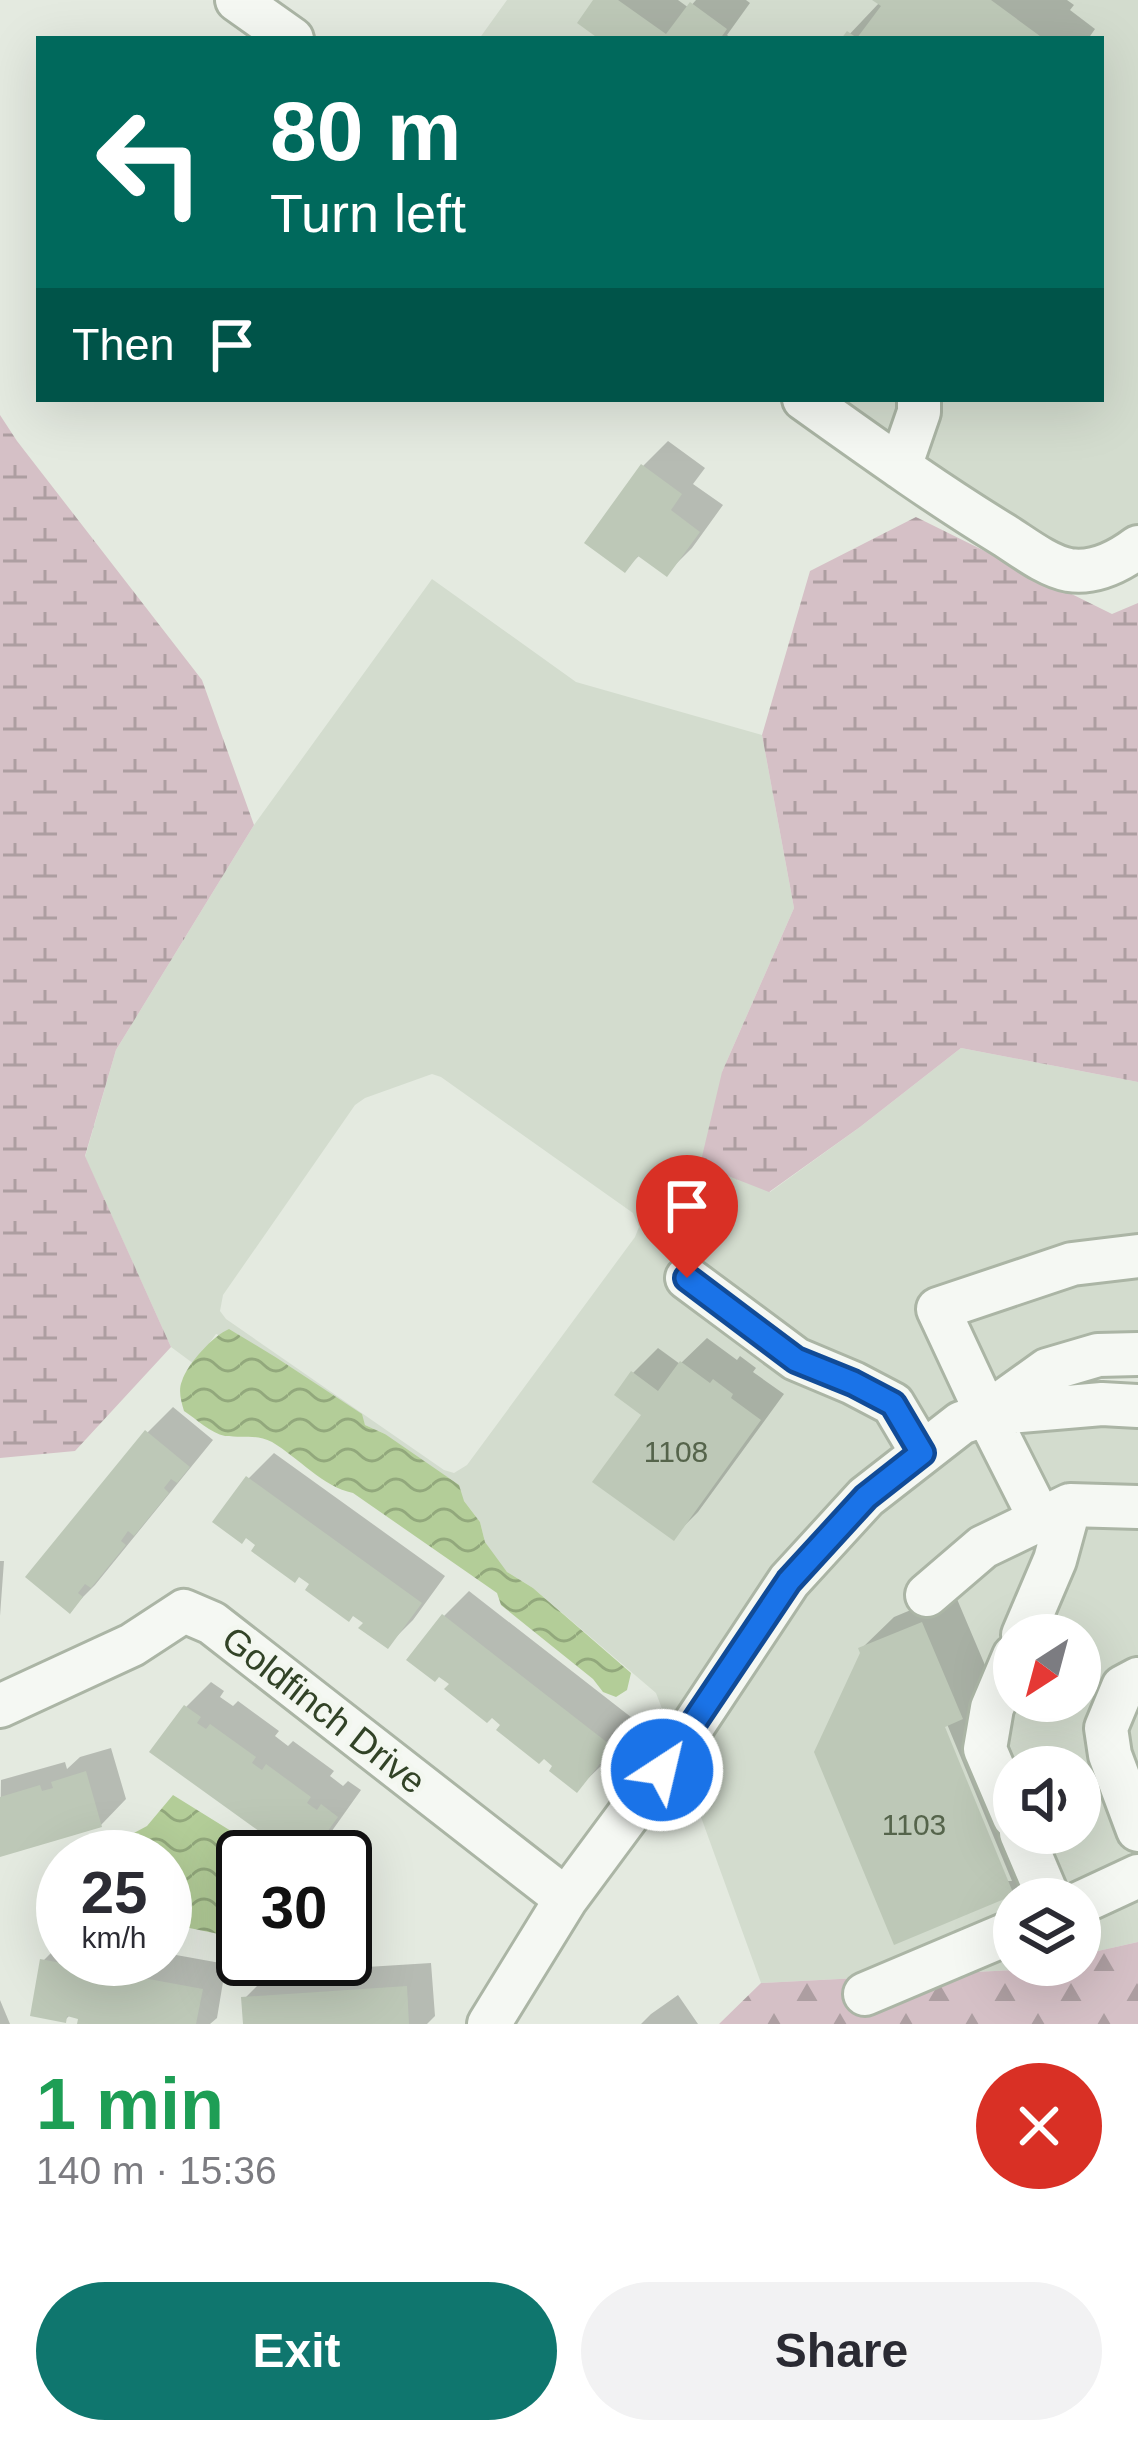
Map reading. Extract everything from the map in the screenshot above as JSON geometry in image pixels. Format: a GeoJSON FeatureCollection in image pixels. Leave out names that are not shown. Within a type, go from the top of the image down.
{"type":"FeatureCollection","features":[{"type":"Feature","properties":{"kind":"street"},"geometry":{"type":"LineString","coordinates":[[237,0],[288,36]]}},
{"type":"Feature","properties":{"kind":"street"},"geometry":{"type":"LineString","coordinates":[[808,402],[945,499],[1067,569],[1096,569],[1138,548]]}},
{"type":"Feature","properties":{"kind":"street"},"geometry":{"type":"LineString","coordinates":[[900,467],[913,403]]}},
{"type":"Feature","properties":{"kind":"street"},"geometry":{"type":"LineString","coordinates":[[1032,1614],[1055,1560],[1055,1512],[987,1414],[938,1310],[1072,1264],[1138,1256]]}},
{"type":"Feature","properties":{"kind":"street"},"geometry":{"type":"LineString","coordinates":[[687,1278],[796,1360],[893,1404],[922,1453]]}},
{"type":"Feature","properties":{"kind":"street"},"geometry":{"type":"LineString","coordinates":[[489,2024],[566,1899],[683,1741],[789,1581],[866,1497],[961,1424],[987,1414],[1047,1370],[1098,1355],[1138,1354]]}},
{"type":"Feature","properties":{"kind":"street"},"geometry":{"type":"LineString","coordinates":[[987,1414],[1102,1403],[1138,1406]]}},
{"type":"Feature","properties":{"kind":"street"},"geometry":{"type":"LineString","coordinates":[[927,1595],[983,1547],[1055,1512],[1138,1507]]}},
{"type":"Feature","properties":{"kind":"street","name":"Goldfinch Drive"},"geometry":{"type":"LineString","coordinates":[[0,1706],[132,1645],[184,1611],[212,1623],[566,1899]]}},
{"type":"Feature","properties":{"kind":"street"},"geometry":{"type":"LineString","coordinates":[[1138,1679],[1123,1687],[1106,1728],[1110,1755],[1138,1830]]}},
{"type":"Feature","properties":{"kind":"street"},"geometry":{"type":"LineString","coordinates":[[993,1706],[985,1749],[993,1768]]}},
{"type":"Feature","properties":{"kind":"street"},"geometry":{"type":"LineString","coordinates":[[1101,1893],[1138,1876]]}},
{"type":"Feature","properties":{"kind":"street"},"geometry":{"type":"LineString","coordinates":[[865,1994],[993,1940]]}},
{"type":"Feature","properties":{"kind":"shaded area"},"geometry":{"type":"Polygon","coordinates":[[[507,0],[1138,0],[1138,524],[1113,543],[1073,549],[957,482],[844,402],[1104,402],[1104,36],[481,36],[507,0]]]}},
{"type":"Feature","properties":{"kind":"shaded area"},"geometry":{"type":"Polygon","coordinates":[[[432,579],[576,682],[762,735],[794,908],[722,1072],[770,1192],[961,1048],[1138,1082],[1138,1335],[981,1394],[669,1727],[656,1693],[533,1588],[507,1572],[464,1501],[385,1434],[365,1425],[361,1414],[277,1358],[216,1334],[194,1364],[171,1347],[85,1157],[116,1050],[254,825],[432,579]],[[432,1074],[355,1105],[223,1295],[220,1311],[454,1473],[467,1465],[639,1227],[633,1213],[432,1074]]]}},
{"type":"Feature","properties":{"kind":"shaded area"},"geometry":{"type":"Polygon","coordinates":[[[1100,1424],[1138,1426],[1138,1942],[1101,1950],[1101,1878],[993,1878],[993,1971],[761,1983],[684,1770],[804,1592],[878,1511],[969,1441],[992,1433],[1100,1424]]]}},
{"type":"Feature","properties":{"kind":"green space"},"geometry":{"type":"Polygon","coordinates":[[[0,415],[202,680],[254,825],[116,1050],[85,1156],[171,1347],[75,1451],[0,1458],[0,415]]]}},
{"type":"Feature","properties":{"kind":"green space"},"geometry":{"type":"Polygon","coordinates":[[[916,517],[1112,614],[1138,603],[1138,1082],[961,1048],[769,1192],[700,1165],[722,1072],[794,908],[762,735],[810,571],[916,517]]]}},
{"type":"Feature","properties":{"kind":"green space"},"geometry":{"type":"Polygon","coordinates":[[[1138,1942],[1138,2024],[719,2024],[761,1983],[993,1971],[993,1986],[1101,1986],[1101,1950],[1138,1942]]]}},
{"type":"Feature","properties":{"kind":"water"},"geometry":{"type":"Polygon","coordinates":[[[229,1329],[362,1414],[365,1425],[459,1485],[480,1522],[485,1542],[507,1572],[533,1588],[631,1673],[627,1690],[616,1697],[603,1692],[501,1605],[497,1593],[353,1493],[321,1478],[272,1442],[220,1434],[184,1411],[180,1392],[185,1374],[209,1344],[229,1329]]]}},
{"type":"Feature","properties":{"kind":"water"},"geometry":{"type":"Polygon","coordinates":[[[173,1795],[229,1830],[216,1830],[216,1933],[192,1929],[192,1830],[140,1830],[173,1795]]]}},
{"type":"Feature","properties":{"kind":"building"},"geometry":{"type":"Polygon","coordinates":[[[593,0],[618,0],[666,34],[690,2],[727,29],[722,36],[595,36],[577,23],[593,0]]]}},
{"type":"Feature","properties":{"kind":"building"},"geometry":{"type":"Polygon","coordinates":[[[872,0],[991,0],[1040,36],[858,36],[881,6],[872,0]]]}},
{"type":"Feature","properties":{"kind":"building"},"geometry":{"type":"Polygon","coordinates":[[[641,464],[682,494],[671,510],[700,532],[667,577],[638,556],[625,573],[584,543],[641,464]]]}},
{"type":"Feature","properties":{"kind":"building"},"geometry":{"type":"Polygon","coordinates":[[[680,1361],[710,1383],[713,1379],[761,1420],[674,1541],[592,1482],[641,1415],[614,1395],[631,1371],[658,1391],[680,1361]]]}},
{"type":"Feature","properties":{"kind":"building"},"geometry":{"type":"Polygon","coordinates":[[[145,1430],[190,1467],[177,1483],[171,1479],[164,1488],[169,1493],[134,1536],[128,1531],[121,1541],[126,1545],[91,1588],[85,1584],[78,1593],[83,1597],[70,1614],[25,1577],[145,1430]]]}},
{"type":"Feature","properties":{"kind":"building"},"geometry":{"type":"Polygon","coordinates":[[[246,1476],[422,1603],[388,1649],[358,1628],[363,1623],[353,1616],[349,1622],[305,1590],[309,1584],[299,1577],[295,1583],[251,1551],[255,1545],[246,1538],[242,1544],[212,1522],[246,1476]]]}},
{"type":"Feature","properties":{"kind":"building"},"geometry":{"type":"Polygon","coordinates":[[[442,1614],[613,1747],[577,1793],[549,1771],[552,1766],[544,1759],[539,1764],[496,1730],[500,1725],[492,1718],[487,1723],[444,1689],[449,1684],[439,1677],[435,1682],[406,1660],[442,1614]]]}},
{"type":"Feature","properties":{"kind":"building"},"geometry":{"type":"Polygon","coordinates":[[[922,1622],[963,1719],[945,1727],[993,1854],[1007,1878],[993,1878],[993,1904],[894,1945],[814,1752],[860,1653],[858,1648],[922,1622]]]}},
{"type":"Feature","properties":{"kind":"building"},"geometry":{"type":"Polygon","coordinates":[[[184,1705],[201,1717],[197,1723],[206,1729],[210,1724],[256,1757],[252,1763],[262,1770],[266,1764],[311,1797],[307,1803],[317,1810],[321,1804],[338,1817],[329,1830],[257,1830],[149,1752],[184,1705]]]}},
{"type":"Feature","properties":{"kind":"building"},"geometry":{"type":"Polygon","coordinates":[[[86,1771],[102,1827],[36,1830],[36,1846],[0,1857],[0,1797],[40,1785],[42,1791],[53,1788],[51,1782],[86,1771]]]}},
{"type":"Feature","properties":{"kind":"building"},"geometry":{"type":"Polygon","coordinates":[[[36,1982],[36,1986],[203,1989],[196,2024],[77,2024],[78,2019],[67,2016],[66,2023],[30,2016],[36,1982]]]}},
{"type":"Feature","properties":{"kind":"building"},"geometry":{"type":"Polygon","coordinates":[[[407,1986],[409,2024],[243,2024],[241,1997],[407,1986]]]}},
{"type":"Feature","properties":{"kind":"route"},"geometry":{"type":"LineString","coordinates":[[662,1770],[789,1581],[866,1497],[922,1453],[893,1404],[796,1360],[687,1278]]}}]}
